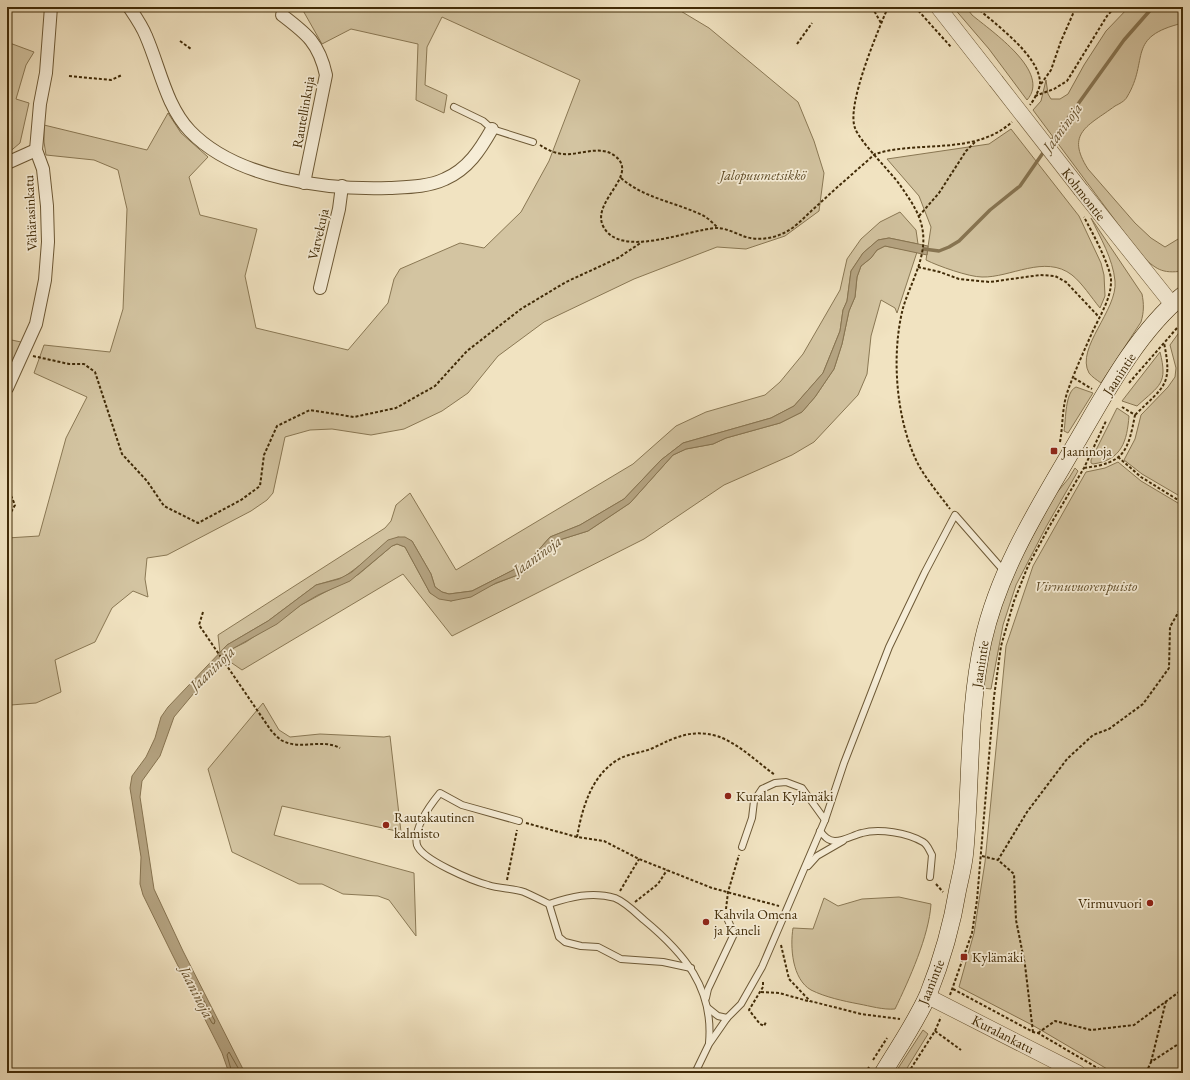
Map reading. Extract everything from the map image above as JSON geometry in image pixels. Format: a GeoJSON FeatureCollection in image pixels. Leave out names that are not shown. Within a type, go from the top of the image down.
{"type":"FeatureCollection","features":[{"type":"Feature","properties":{"kind":"main road","name":"Jaanintie"},"geometry":{"type":"LineString","coordinates":[[883,1073],[927,996],[951,926],[965,853],[973,716],[978,673],[983,642],[994,601],[1005,572],[1020,541],[1092,415],[1138,345],[1177,299]]}},
{"type":"Feature","properties":{"kind":"street","name":"Vähärasinkatu"},"geometry":{"type":"LineString","coordinates":[[7,388],[36,324],[45,280],[48,242],[47,206],[43,169],[36,150],[40,104],[46,73],[51,7]]}},
{"type":"Feature","properties":{"kind":"street"},"geometry":{"type":"LineString","coordinates":[[130,7],[146,34],[174,111],[179,119],[198,139],[219,154],[251,168],[304,183],[366,188],[423,186],[446,179],[473,159],[492,129]]}},
{"type":"Feature","properties":{"kind":"street","name":"Kohmontie"},"geometry":{"type":"LineString","coordinates":[[938,7],[1081,190],[1177,299]]}},
{"type":"Feature","properties":{"kind":"street","name":"Rautellinkuja"},"geometry":{"type":"LineString","coordinates":[[282,15],[305,32],[310,38],[322,58],[326,75],[304,183]]}},
{"type":"Feature","properties":{"kind":"street"},"geometry":{"type":"LineString","coordinates":[[7,163],[36,150]]}},
{"type":"Feature","properties":{"kind":"street","name":"Varvekuja"},"geometry":{"type":"LineString","coordinates":[[320,288],[339,209],[342,186]]}},
{"type":"Feature","properties":{"kind":"street","name":"Kuralankatu"},"geometry":{"type":"LineString","coordinates":[[927,996],[1078,1073]]}},
{"type":"Feature","properties":{"kind":"lane"},"geometry":{"type":"LineString","coordinates":[[454,107],[483,120],[492,129],[533,142]]}},
{"type":"Feature","properties":{"kind":"lane"},"geometry":{"type":"LineString","coordinates":[[695,1073],[709,1044],[727,1018],[741,1004],[762,967],[805,870],[825,820],[844,763],[889,647],[924,572],[955,515],[1005,572]]}},
{"type":"Feature","properties":{"kind":"lane"},"geometry":{"type":"LineString","coordinates":[[742,847],[752,818],[754,801],[762,789],[775,783],[785,782],[802,788],[825,820]]}},
{"type":"Feature","properties":{"kind":"lane"},"geometry":{"type":"LineString","coordinates":[[519,821],[462,805],[440,793],[426,810],[417,835],[417,844],[422,852],[450,870],[488,885],[524,892],[550,904],[573,896],[593,895],[615,898],[629,907],[659,932],[691,968],[702,987],[708,1008],[709,1044]]}},
{"type":"Feature","properties":{"kind":"lane"},"geometry":{"type":"LineString","coordinates":[[820,831],[824,837],[834,841],[846,839]]}},
{"type":"Feature","properties":{"kind":"lane"},"geometry":{"type":"LineString","coordinates":[[805,870],[817,856],[846,839],[862,832],[896,832],[923,842],[932,855],[930,877]]}},
{"type":"Feature","properties":{"kind":"lane"},"geometry":{"type":"LineString","coordinates":[[550,904],[559,937],[565,942],[581,946],[598,947],[621,959],[663,962],[691,968]]}},
{"type":"Feature","properties":{"kind":"lane"},"geometry":{"type":"LineString","coordinates":[[705,1000],[708,989],[734,934],[727,918]]}},
{"type":"Feature","properties":{"kind":"lane"},"geometry":{"type":"LineString","coordinates":[[708,1008],[718,1016],[727,1018]]}},
{"type":"Feature","properties":{"kind":"path"},"geometry":{"type":"LineString","coordinates":[[872,7],[881,23]]}},
{"type":"Feature","properties":{"kind":"path"},"geometry":{"type":"LineString","coordinates":[[888,7],[855,98],[855,128],[861,139],[876,154],[894,176],[915,206],[919,216],[923,241],[920,260],[909,288],[899,328],[898,384],[904,429],[918,463],[955,515]]}},
{"type":"Feature","properties":{"kind":"path"},"geometry":{"type":"LineString","coordinates":[[976,7],[1019,46],[1032,61],[1039,71],[1040,84]]}},
{"type":"Feature","properties":{"kind":"path"},"geometry":{"type":"LineString","coordinates":[[1025,110],[1031,104],[1040,84],[1051,70],[1061,41],[1076,7]]}},
{"type":"Feature","properties":{"kind":"path"},"geometry":{"type":"LineString","coordinates":[[1035,96],[1054,89],[1067,81],[1107,16],[1115,7]]}},
{"type":"Feature","properties":{"kind":"path"},"geometry":{"type":"LineString","coordinates":[[797,44],[812,23]]}},
{"type":"Feature","properties":{"kind":"path"},"geometry":{"type":"LineString","coordinates":[[180,41],[192,49]]}},
{"type":"Feature","properties":{"kind":"path"},"geometry":{"type":"LineString","coordinates":[[69,76],[111,80],[122,75]]}},
{"type":"Feature","properties":{"kind":"path"},"geometry":{"type":"LineString","coordinates":[[620,178],[629,185],[654,198],[705,216],[718,228],[752,239],[765,239],[786,232],[876,154],[887,150],[933,148],[977,141],[1000,132],[1014,120]]}},
{"type":"Feature","properties":{"kind":"path"},"geometry":{"type":"LineString","coordinates":[[919,216],[939,193],[966,151],[977,141]]}},
{"type":"Feature","properties":{"kind":"path"},"geometry":{"type":"LineString","coordinates":[[533,142],[561,154],[589,151],[609,152],[621,163],[620,178],[601,211],[601,219],[604,227],[611,236],[621,240],[642,242],[718,228]]}},
{"type":"Feature","properties":{"kind":"path"},"geometry":{"type":"LineString","coordinates":[[1057,446],[1060,441],[1063,410],[1068,392],[1080,358],[1099,316],[1105,307],[1111,279],[1106,264],[1083,213]]}},
{"type":"Feature","properties":{"kind":"path"},"geometry":{"type":"LineString","coordinates":[[24,352],[39,358],[69,364],[84,364],[95,372],[122,454],[147,482],[164,506],[198,523],[241,500],[260,486],[264,455],[278,426],[310,410],[354,417],[396,408],[435,386],[467,351],[521,309],[566,282],[618,258],[642,242]]}},
{"type":"Feature","properties":{"kind":"path"},"geometry":{"type":"LineString","coordinates":[[918,267],[940,272],[959,279],[990,282],[1040,275],[1055,276],[1066,282],[1099,316]]}},
{"type":"Feature","properties":{"kind":"path"},"geometry":{"type":"LineString","coordinates":[[1126,388],[1177,328],[1183,327]]}},
{"type":"Feature","properties":{"kind":"path"},"geometry":{"type":"LineString","coordinates":[[1084,468],[1097,467],[1118,458],[1126,450],[1135,415],[1162,388],[1168,377],[1169,366],[1164,343]]}},
{"type":"Feature","properties":{"kind":"path"},"geometry":{"type":"LineString","coordinates":[[1074,378],[1093,389]]}},
{"type":"Feature","properties":{"kind":"path"},"geometry":{"type":"LineString","coordinates":[[1122,407],[1135,415]]}},
{"type":"Feature","properties":{"kind":"path"},"geometry":{"type":"LineString","coordinates":[[1106,1073],[1038,1033],[1033,1032],[953,989],[972,933],[981,856],[994,697],[1001,646],[1014,600],[1028,566],[1048,527],[1084,468],[1108,417]]}},
{"type":"Feature","properties":{"kind":"path"},"geometry":{"type":"LineString","coordinates":[[1086,452],[1091,454]]}},
{"type":"Feature","properties":{"kind":"path"},"geometry":{"type":"LineString","coordinates":[[1118,458],[1141,477],[1183,503]]}},
{"type":"Feature","properties":{"kind":"path"},"geometry":{"type":"LineString","coordinates":[[9,491],[15,506],[10,514]]}},
{"type":"Feature","properties":{"kind":"path"},"geometry":{"type":"LineString","coordinates":[[998,860],[1027,812],[1067,759],[1093,735],[1109,729],[1143,704],[1169,668],[1170,627],[1183,604]]}},
{"type":"Feature","properties":{"kind":"path"},"geometry":{"type":"LineString","coordinates":[[203,612],[199,625],[270,729],[280,740],[291,744],[326,743],[340,748]]}},
{"type":"Feature","properties":{"kind":"path"},"geometry":{"type":"LineString","coordinates":[[577,837],[584,807],[590,791],[602,774],[619,759],[647,751],[677,737],[697,732],[718,737],[742,750],[785,782]]}},
{"type":"Feature","properties":{"kind":"path"},"geometry":{"type":"LineString","coordinates":[[505,888],[519,821],[577,837],[604,841],[639,859],[712,888],[788,909]]}},
{"type":"Feature","properties":{"kind":"path"},"geometry":{"type":"LineString","coordinates":[[727,918],[728,892],[742,847]]}},
{"type":"Feature","properties":{"kind":"path"},"geometry":{"type":"LineString","coordinates":[[981,856],[998,860],[1014,874],[1016,920],[1025,965],[1033,1032]]}},
{"type":"Feature","properties":{"kind":"path"},"geometry":{"type":"LineString","coordinates":[[615,898],[639,859]]}},
{"type":"Feature","properties":{"kind":"path"},"geometry":{"type":"LineString","coordinates":[[629,907],[647,890],[658,884],[668,870]]}},
{"type":"Feature","properties":{"kind":"path"},"geometry":{"type":"LineString","coordinates":[[930,877],[944,893]]}},
{"type":"Feature","properties":{"kind":"path"},"geometry":{"type":"LineString","coordinates":[[943,898],[946,886]]}},
{"type":"Feature","properties":{"kind":"path"},"geometry":{"type":"LineString","coordinates":[[781,926],[781,942],[789,979],[810,1001]]}},
{"type":"Feature","properties":{"kind":"path"},"geometry":{"type":"LineString","coordinates":[[762,967],[764,987],[749,1010],[760,1024],[764,1026],[766,1022]]}},
{"type":"Feature","properties":{"kind":"path"},"geometry":{"type":"LineString","coordinates":[[1038,1033],[1055,1021],[1091,1030],[1134,1025],[1166,1000],[1183,989]]}},
{"type":"Feature","properties":{"kind":"path"},"geometry":{"type":"LineString","coordinates":[[761,992],[779,993],[861,1014],[901,1020]]}},
{"type":"Feature","properties":{"kind":"path"},"geometry":{"type":"LineString","coordinates":[[1146,1073],[1151,1062],[1166,1000]]}},
{"type":"Feature","properties":{"kind":"path"},"geometry":{"type":"LineString","coordinates":[[898,1025],[904,1014]]}},
{"type":"Feature","properties":{"kind":"path"},"geometry":{"type":"LineString","coordinates":[[908,1073],[935,1031],[940,1018]]}},
{"type":"Feature","properties":{"kind":"path"},"geometry":{"type":"LineString","coordinates":[[935,1031],[962,1050]]}},
{"type":"Feature","properties":{"kind":"path"},"geometry":{"type":"LineString","coordinates":[[866,1073],[882,1043],[891,1034]]}},
{"type":"Feature","properties":{"kind":"path"},"geometry":{"type":"LineString","coordinates":[[1151,1062],[1183,1041]]}},
{"type":"Feature","properties":{"kind":"green space","name":"Jalopuumetsikkö"},"geometry":{"type":"Polygon","coordinates":[[[301,7],[674,7],[709,28],[798,102],[814,141],[824,173],[819,211],[785,236],[746,249],[717,247],[634,279],[544,322],[498,356],[468,393],[442,411],[404,429],[371,435],[332,429],[310,430],[285,437],[273,493],[267,500],[251,511],[167,555],[147,558],[145,579],[148,597],[133,591],[112,608],[95,642],[55,660],[61,692],[36,703],[11,705],[7,695],[7,538],[39,536],[66,438],[87,397],[34,373],[44,345],[110,352],[123,309],[127,209],[118,170],[94,160],[46,155],[44,125],[147,150],[168,113],[181,133],[208,157],[189,177],[200,215],[257,229],[245,276],[256,328],[348,350],[388,303],[394,279],[400,269],[460,243],[484,248],[521,212],[549,161],[580,80],[442,17],[427,47],[425,85],[447,95],[444,113],[416,100],[418,44],[351,29],[322,44],[301,7]]]}},
{"type":"Feature","properties":{"kind":"green space"},"geometry":{"type":"Polygon","coordinates":[[[953,7],[966,7],[972,15],[1016,53],[1026,65],[1032,77],[1033,89],[1027,100],[989,49],[953,7]]]}},
{"type":"Feature","properties":{"kind":"green space"},"geometry":{"type":"Polygon","coordinates":[[[1129,7],[1183,7],[1183,23],[1153,35],[1146,43],[1142,51],[1134,83],[1126,98],[1089,125],[1079,139],[1081,157],[1088,169],[1135,223],[1151,238],[1165,247],[1183,236],[1183,271],[1164,271],[1155,267],[1141,255],[1033,110],[1041,101],[1046,80],[1048,94],[1051,99],[1060,99],[1068,94],[1084,65],[1106,31],[1129,7]]]}},
{"type":"Feature","properties":{"kind":"green space"},"geometry":{"type":"Polygon","coordinates":[[[7,42],[34,52],[26,65],[16,99],[29,103],[20,143],[7,154],[7,42]]]}},
{"type":"Feature","properties":{"kind":"green space"},"geometry":{"type":"Polygon","coordinates":[[[1011,129],[1079,216],[1101,263],[1104,275],[1105,296],[1100,308],[1076,278],[1062,269],[1050,267],[1027,268],[993,276],[976,277],[954,271],[926,260],[931,227],[919,196],[887,159],[989,144],[1011,129]]]}},
{"type":"Feature","properties":{"kind":"green space"},"geometry":{"type":"Polygon","coordinates":[[[900,212],[916,230],[918,244],[889,238],[878,240],[863,253],[851,271],[847,301],[843,310],[840,331],[823,373],[794,406],[771,418],[683,443],[661,460],[624,499],[580,525],[550,537],[527,563],[472,591],[449,594],[442,592],[435,587],[431,574],[412,541],[398,537],[344,577],[316,585],[268,621],[227,645],[220,653],[218,635],[385,528],[391,521],[396,505],[410,493],[456,570],[633,464],[676,426],[706,412],[765,395],[780,382],[803,354],[840,290],[847,259],[861,239],[880,222],[900,212]]]}},
{"type":"Feature","properties":{"kind":"green space"},"geometry":{"type":"Polygon","coordinates":[[[1091,218],[1142,294],[1143,305],[1141,322],[1101,383],[1089,373],[1086,363],[1092,341],[1110,304],[1114,292],[1115,281],[1109,256],[1091,218]]]}},
{"type":"Feature","properties":{"kind":"green space"},"geometry":{"type":"Polygon","coordinates":[[[885,246],[917,252],[897,313],[895,308],[881,300],[871,336],[867,374],[858,395],[814,442],[792,455],[724,485],[644,539],[452,636],[403,574],[242,670],[226,659],[232,649],[246,642],[301,605],[359,574],[392,546],[397,544],[405,547],[430,593],[451,601],[515,576],[533,564],[542,553],[556,541],[588,531],[630,503],[673,455],[686,449],[713,444],[726,438],[780,423],[802,412],[815,397],[834,369],[842,344],[849,311],[855,297],[857,277],[861,266],[871,258],[877,250],[885,246]]]}},
{"type":"Feature","properties":{"kind":"green space"},"geometry":{"type":"Polygon","coordinates":[[[1183,327],[1183,498],[1142,474],[1124,460],[1135,439],[1141,415],[1168,387],[1175,377],[1176,368],[1170,345],[1183,327]]]}},
{"type":"Feature","properties":{"kind":"green space"},"geometry":{"type":"Polygon","coordinates":[[[7,339],[21,342],[11,365],[7,364],[7,339]]]}},
{"type":"Feature","properties":{"kind":"green space"},"geometry":{"type":"Polygon","coordinates":[[[1160,352],[1163,371],[1160,383],[1137,406],[1122,401],[1160,352]]]}},
{"type":"Feature","properties":{"kind":"green space"},"geometry":{"type":"Polygon","coordinates":[[[1076,387],[1093,393],[1068,433],[1064,431],[1068,400],[1072,390],[1076,387]]]}},
{"type":"Feature","properties":{"kind":"green space"},"geometry":{"type":"Polygon","coordinates":[[[1117,408],[1129,416],[1127,433],[1121,448],[1117,454],[1111,458],[1103,462],[1093,464],[1091,463],[1091,460],[1117,408]]]}},
{"type":"Feature","properties":{"kind":"green space","name":"Virmuvuorenpuisto"},"geometry":{"type":"Polygon","coordinates":[[[1118,462],[1141,481],[1183,506],[1183,1073],[1114,1073],[1034,1026],[959,987],[974,933],[985,862],[1006,646],[1033,566],[1086,472],[1105,468],[1118,462]]]}},
{"type":"Feature","properties":{"kind":"green space"},"geometry":{"type":"Polygon","coordinates":[[[1075,468],[1078,471],[1046,527],[1016,585],[1003,625],[991,689],[983,688],[989,645],[1009,581],[1054,496],[1075,468]]]}},
{"type":"Feature","properties":{"kind":"green space"},"geometry":{"type":"Polygon","coordinates":[[[263,703],[279,730],[290,737],[320,734],[390,736],[401,832],[282,806],[274,835],[414,873],[416,936],[389,900],[378,896],[343,894],[322,884],[299,884],[232,852],[208,769],[263,703]]]}},
{"type":"Feature","properties":{"kind":"green space"},"geometry":{"type":"Polygon","coordinates":[[[899,897],[931,904],[922,944],[895,1009],[877,1008],[847,1002],[811,990],[805,985],[796,971],[792,953],[793,928],[813,929],[824,898],[838,906],[862,899],[899,897]]]}},
{"type":"Feature","properties":{"kind":"green space"},"geometry":{"type":"Polygon","coordinates":[[[923,1030],[928,1034],[904,1073],[895,1073],[923,1030]]]}},
{"type":"Feature","properties":{"kind":"water"},"geometry":{"type":"Polygon","coordinates":[[[889,238],[928,246],[927,255],[885,246],[877,250],[871,258],[861,266],[857,277],[855,297],[849,311],[842,344],[834,369],[815,397],[802,412],[780,423],[726,438],[713,444],[686,449],[673,455],[630,503],[588,531],[556,541],[542,553],[526,572],[496,583],[471,597],[451,601],[439,599],[430,593],[405,547],[397,544],[392,546],[350,581],[318,595],[301,605],[277,624],[232,649],[226,659],[214,669],[174,717],[160,756],[142,781],[140,797],[154,889],[183,951],[245,1073],[229,1073],[222,1053],[143,895],[140,884],[141,857],[130,788],[132,776],[146,757],[155,738],[161,717],[168,707],[227,645],[268,621],[316,585],[339,579],[352,572],[388,540],[398,537],[405,537],[412,541],[431,574],[435,587],[442,592],[449,594],[472,591],[527,563],[550,537],[580,525],[624,499],[661,460],[683,443],[771,418],[794,406],[823,373],[840,331],[843,310],[847,301],[851,271],[863,253],[878,240],[889,238]]]}},
{"type":"Feature","properties":{"kind":"waterway","name":"Jaaninoja"},"geometry":{"type":"LineString","coordinates":[[1050,143],[1124,40],[1153,7]]}},
{"type":"Feature","properties":{"kind":"waterway","name":"Jaaninoja"},"geometry":{"type":"LineString","coordinates":[[924,249],[939,251],[959,241],[990,210],[1020,186],[1045,150]]}},
{"type":"Feature","properties":{"kind":"place","name":"Jaaninoja"},"geometry":{"type":"Point","coordinates":[1054,451]}},
{"type":"Feature","properties":{"kind":"place","name":"Kuralan Kylämäki"},"geometry":{"type":"Point","coordinates":[728,796]}},
{"type":"Feature","properties":{"kind":"place","name":"Rautakautinen kalmisto"},"geometry":{"type":"Point","coordinates":[386,825]}},
{"type":"Feature","properties":{"kind":"place","name":"Virmuvuori"},"geometry":{"type":"Point","coordinates":[1150,903]}},
{"type":"Feature","properties":{"kind":"place","name":"Kahvila Omena ja Kaneli"},"geometry":{"type":"Point","coordinates":[706,922]}},
{"type":"Feature","properties":{"kind":"place","name":"Kylämäki"},"geometry":{"type":"Point","coordinates":[964,957]}}]}
